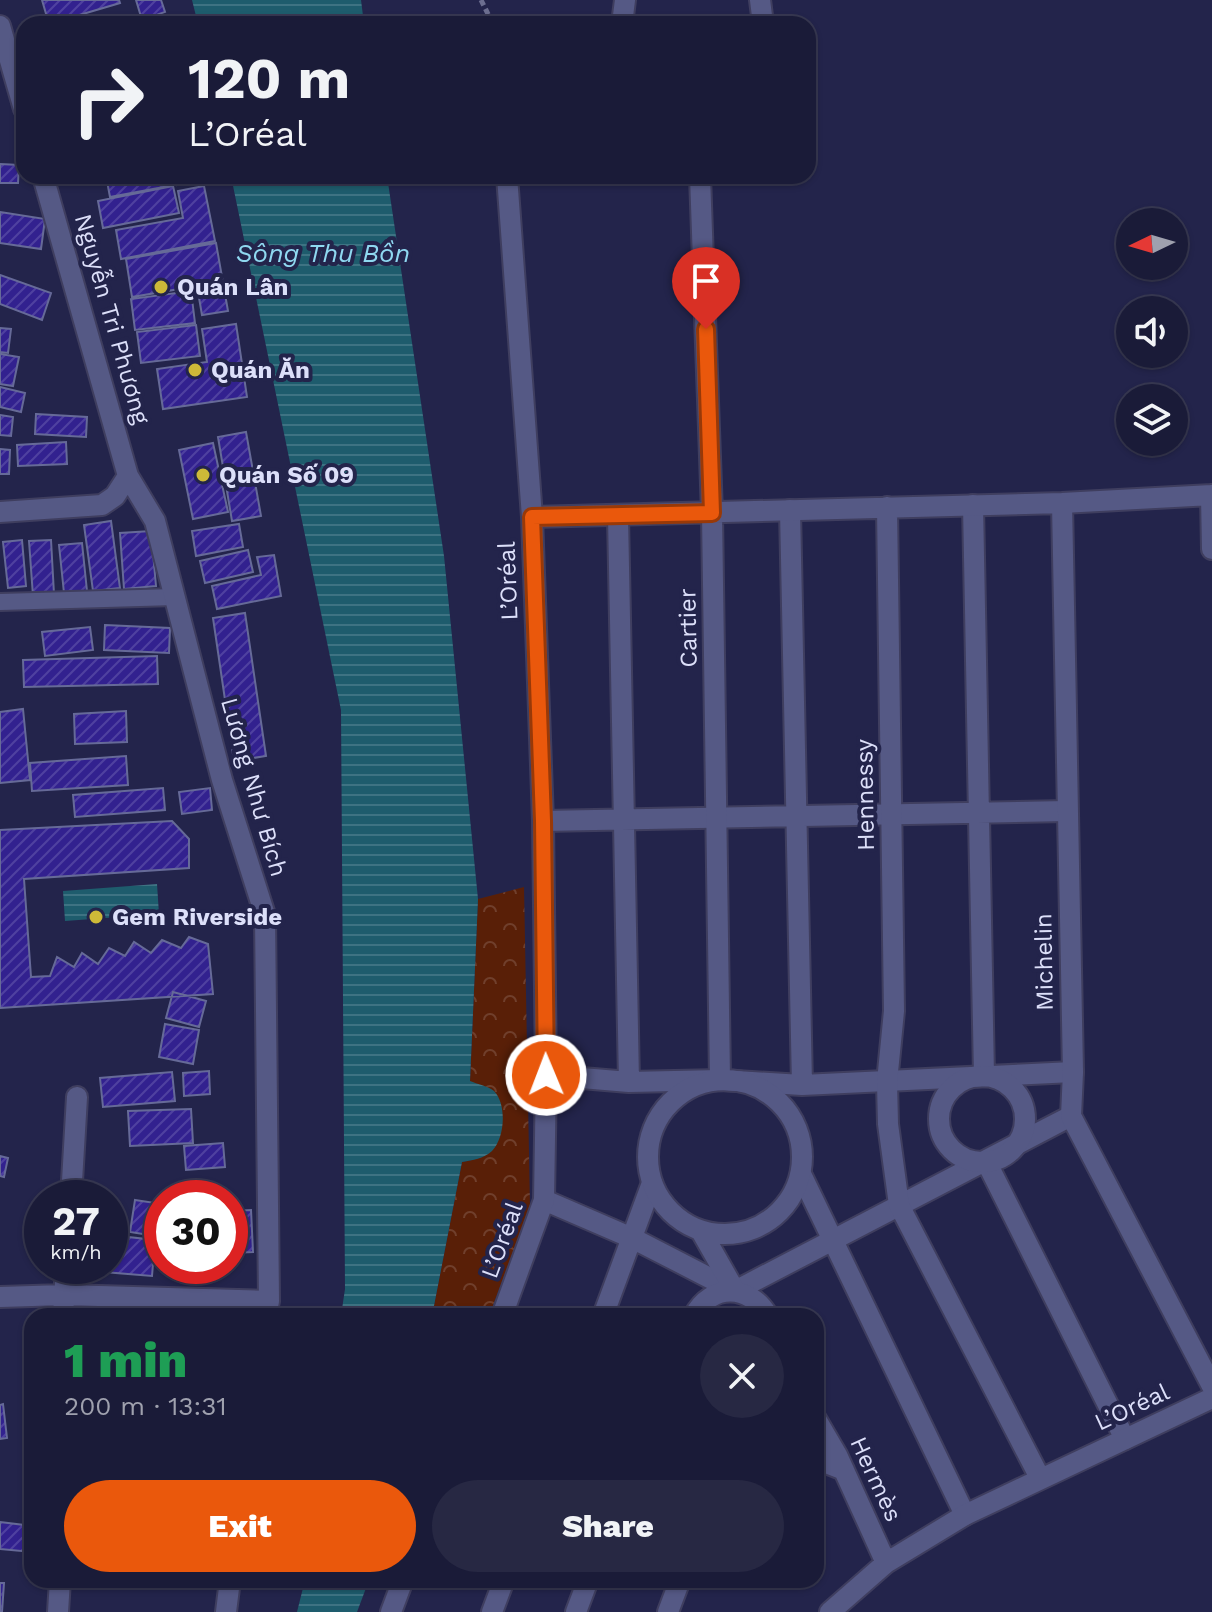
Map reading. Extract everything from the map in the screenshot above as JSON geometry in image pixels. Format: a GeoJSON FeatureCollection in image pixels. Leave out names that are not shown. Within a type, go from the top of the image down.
{"type":"FeatureCollection","features":[{"type":"Feature","properties":{"kind":"street"},"geometry":{"type":"LineString","coordinates":[[0,26],[16,81]]}},
{"type":"Feature","properties":{"kind":"street","name":"Nguyễn Tri Phương"},"geometry":{"type":"LineString","coordinates":[[45,184],[128,476]]}},
{"type":"Feature","properties":{"kind":"street"},"geometry":{"type":"LineString","coordinates":[[508,184],[532,517]]}},
{"type":"Feature","properties":{"kind":"street","name":"Cartier"},"geometry":{"type":"LineString","coordinates":[[700,184],[712,513],[720,1080]]}},
{"type":"Feature","properties":{"kind":"street"},"geometry":{"type":"LineString","coordinates":[[0,512],[102,505],[115,496],[128,476]]}},
{"type":"Feature","properties":{"kind":"street","name":"Lương Như Bích"},"geometry":{"type":"LineString","coordinates":[[128,476],[155,521],[222,780],[265,915],[267,1308]]}},
{"type":"Feature","properties":{"kind":"street"},"geometry":{"type":"LineString","coordinates":[[1212,495],[1212,549]]}},
{"type":"Feature","properties":{"kind":"street","name":"L’Oréal"},"geometry":{"type":"LineString","coordinates":[[505,1308],[544,1200],[543,821],[532,517],[1062,503],[1212,495]]}},
{"type":"Feature","properties":{"kind":"street","name":"Michelin"},"geometry":{"type":"LineString","coordinates":[[1062,503],[1073,1072],[1071,1116]]}},
{"type":"Feature","properties":{"kind":"street"},"geometry":{"type":"LineString","coordinates":[[973,505],[984,1076]]}},
{"type":"Feature","properties":{"kind":"street","name":"Hennessy"},"geometry":{"type":"LineString","coordinates":[[887,507],[894,1011],[887,1082],[888,1124],[899,1205]]}},
{"type":"Feature","properties":{"kind":"street"},"geometry":{"type":"LineString","coordinates":[[790,510],[802,1085]]}},
{"type":"Feature","properties":{"kind":"street"},"geometry":{"type":"LineString","coordinates":[[618,516],[629,1082]]}},
{"type":"Feature","properties":{"kind":"street"},"geometry":{"type":"LineString","coordinates":[[543,821],[1067,811]]}},
{"type":"Feature","properties":{"kind":"street"},"geometry":{"type":"LineString","coordinates":[[546,1075],[629,1082],[720,1080],[802,1085],[1073,1072]]}},
{"type":"Feature","properties":{"kind":"street"},"geometry":{"type":"LineString","coordinates":[[984,1076],[998,1078],[1019,1097],[1024,1111],[1024,1125],[1012,1150],[1000,1158],[973,1161],[951,1148],[944,1138],[939,1113],[950,1090],[959,1082],[984,1076]]}},
{"type":"Feature","properties":{"kind":"street"},"geometry":{"type":"LineString","coordinates":[[720,1080],[744,1083],[766,1092],[783,1107],[796,1127],[802,1150],[801,1174],[792,1196],[778,1214],[758,1228],[724,1235],[701,1231],[680,1220],[663,1203],[652,1183],[649,1159],[651,1136],[661,1115],[677,1097],[698,1085],[720,1080]]}},
{"type":"Feature","properties":{"kind":"street"},"geometry":{"type":"LineString","coordinates":[[72,1180],[77,1097]]}},
{"type":"Feature","properties":{"kind":"street"},"geometry":{"type":"LineString","coordinates":[[735,1291],[1071,1116],[1212,1386]]}},
{"type":"Feature","properties":{"kind":"street"},"geometry":{"type":"LineString","coordinates":[[986,1161],[1125,1439]]}},
{"type":"Feature","properties":{"kind":"street"},"geometry":{"type":"LineString","coordinates":[[801,1174],[965,1515]]}},
{"type":"Feature","properties":{"kind":"street"},"geometry":{"type":"LineString","coordinates":[[606,1308],[652,1183]]}},
{"type":"Feature","properties":{"kind":"street"},"geometry":{"type":"LineString","coordinates":[[544,1200],[632,1238],[735,1291]]}},
{"type":"Feature","properties":{"kind":"street"},"geometry":{"type":"LineString","coordinates":[[899,1205],[1040,1478]]}},
{"type":"Feature","properties":{"kind":"street"},"geometry":{"type":"LineString","coordinates":[[701,1231],[735,1291]]}},
{"type":"Feature","properties":{"kind":"street"},"geometry":{"type":"LineString","coordinates":[[64,1306],[65,1284]]}},
{"type":"Feature","properties":{"kind":"street"},"geometry":{"type":"LineString","coordinates":[[700,1308],[709,1297],[721,1291],[748,1294],[763,1308]]}},
{"type":"Feature","properties":{"kind":"street"},"geometry":{"type":"LineString","coordinates":[[0,1297],[64,1306],[199,1308]]}},
{"type":"Feature","properties":{"kind":"street","name":"L’Oréal"},"geometry":{"type":"LineString","coordinates":[[830,1612],[886,1563],[965,1515],[1212,1398]]}},
{"type":"Feature","properties":{"kind":"street","name":"Hermès"},"geometry":{"type":"LineString","coordinates":[[824,1434],[886,1563]]}},
{"type":"Feature","properties":{"kind":"street"},"geometry":{"type":"LineString","coordinates":[[824,1462],[844,1470]]}},
{"type":"Feature","properties":{"kind":"street"},"geometry":{"type":"LineString","coordinates":[[58,1612],[60,1588]]}},
{"type":"Feature","properties":{"kind":"street"},"geometry":{"type":"LineString","coordinates":[[226,1612],[229,1588]]}},
{"type":"Feature","properties":{"kind":"street"},"geometry":{"type":"LineString","coordinates":[[397,1610],[401,1588]]}},
{"type":"Feature","properties":{"kind":"street"},"geometry":{"type":"LineString","coordinates":[[492,1612],[501,1588]]}},
{"type":"Feature","properties":{"kind":"street"},"geometry":{"type":"LineString","coordinates":[[576,1612],[585,1588]]}},
{"type":"Feature","properties":{"kind":"street"},"geometry":{"type":"LineString","coordinates":[[668,1612],[677,1588]]}},
{"type":"Feature","properties":{"kind":"lane"},"geometry":{"type":"LineString","coordinates":[[0,602],[175,597]]}},
{"type":"Feature","properties":{"kind":"green space"},"geometry":{"type":"Polygon","coordinates":[[[524,887],[530,1207],[492,1308],[434,1308],[462,1162],[488,1153],[497,1142],[501,1126],[502,1116],[470,1081],[478,899],[524,887]]]}},
{"type":"Feature","properties":{"kind":"water"},"geometry":{"type":"Polygon","coordinates":[[[192,0],[361,0],[363,16],[196,16],[192,0]]]}},
{"type":"Feature","properties":{"kind":"water","name":"Sông Thu Bồn"},"geometry":{"type":"Polygon","coordinates":[[[233,184],[388,184],[444,556],[478,899],[470,1081],[494,1091],[503,1112],[500,1138],[492,1151],[462,1162],[434,1308],[342,1308],[345,1289],[341,710],[233,184]]]}},
{"type":"Feature","properties":{"kind":"water"},"geometry":{"type":"Polygon","coordinates":[[[157,884],[159,914],[65,921],[63,891],[157,884]]]}},
{"type":"Feature","properties":{"kind":"water"},"geometry":{"type":"Polygon","coordinates":[[[303,1588],[366,1588],[357,1612],[297,1612],[303,1588]]]}},
{"type":"Feature","properties":{"kind":"building"},"geometry":{"type":"Polygon","coordinates":[[[42,0],[119,0],[120,3],[76,16],[47,16],[42,0]]]}},
{"type":"Feature","properties":{"kind":"building"},"geometry":{"type":"Polygon","coordinates":[[[136,0],[161,0],[165,12],[141,16],[136,0]]]}},
{"type":"Feature","properties":{"kind":"building"},"geometry":{"type":"Polygon","coordinates":[[[0,164],[16,165],[16,183],[0,183],[0,164]]]}},
{"type":"Feature","properties":{"kind":"building"},"geometry":{"type":"Polygon","coordinates":[[[108,184],[169,184],[169,186],[110,197],[108,184]]]}},
{"type":"Feature","properties":{"kind":"building"},"geometry":{"type":"Polygon","coordinates":[[[173,186],[179,213],[103,228],[98,201],[173,186]]]}},
{"type":"Feature","properties":{"kind":"building"},"geometry":{"type":"Polygon","coordinates":[[[204,186],[215,241],[121,259],[116,230],[183,218],[178,191],[204,186]]]}},
{"type":"Feature","properties":{"kind":"building"},"geometry":{"type":"Polygon","coordinates":[[[0,212],[45,219],[41,249],[0,243],[0,212]]]}},
{"type":"Feature","properties":{"kind":"building"},"geometry":{"type":"Polygon","coordinates":[[[216,243],[228,311],[202,315],[197,286],[132,297],[126,259],[216,243]]]}},
{"type":"Feature","properties":{"kind":"building"},"geometry":{"type":"Polygon","coordinates":[[[0,275],[51,293],[42,320],[0,304],[0,275]]]}},
{"type":"Feature","properties":{"kind":"building"},"geometry":{"type":"Polygon","coordinates":[[[191,291],[195,323],[135,330],[131,299],[191,291]]]}},
{"type":"Feature","properties":{"kind":"building"},"geometry":{"type":"Polygon","coordinates":[[[236,324],[247,397],[163,409],[157,369],[207,362],[202,329],[236,324]]]}},
{"type":"Feature","properties":{"kind":"building"},"geometry":{"type":"Polygon","coordinates":[[[196,325],[200,356],[141,363],[137,332],[196,325]]]}},
{"type":"Feature","properties":{"kind":"building"},"geometry":{"type":"Polygon","coordinates":[[[0,328],[11,329],[8,353],[0,352],[0,328]]]}},
{"type":"Feature","properties":{"kind":"building"},"geometry":{"type":"Polygon","coordinates":[[[0,354],[19,357],[13,386],[0,384],[0,354]]]}},
{"type":"Feature","properties":{"kind":"building"},"geometry":{"type":"Polygon","coordinates":[[[0,387],[25,393],[21,412],[0,407],[0,387]]]}},
{"type":"Feature","properties":{"kind":"building"},"geometry":{"type":"Polygon","coordinates":[[[36,414],[87,417],[86,437],[35,434],[36,414]]]}},
{"type":"Feature","properties":{"kind":"building"},"geometry":{"type":"Polygon","coordinates":[[[0,415],[13,417],[11,436],[0,435],[0,415]]]}},
{"type":"Feature","properties":{"kind":"building"},"geometry":{"type":"Polygon","coordinates":[[[246,432],[261,516],[232,521],[218,437],[246,432]]]}},
{"type":"Feature","properties":{"kind":"building"},"geometry":{"type":"Polygon","coordinates":[[[66,442],[67,464],[18,466],[17,445],[66,442]]]}},
{"type":"Feature","properties":{"kind":"building"},"geometry":{"type":"Polygon","coordinates":[[[213,443],[228,512],[193,519],[179,450],[213,443]]]}},
{"type":"Feature","properties":{"kind":"building"},"geometry":{"type":"Polygon","coordinates":[[[0,449],[10,450],[9,474],[0,474],[0,449]]]}},
{"type":"Feature","properties":{"kind":"building"},"geometry":{"type":"Polygon","coordinates":[[[111,521],[120,588],[93,591],[84,525],[111,521]]]}},
{"type":"Feature","properties":{"kind":"building"},"geometry":{"type":"Polygon","coordinates":[[[239,524],[243,547],[196,556],[192,531],[239,524]]]}},
{"type":"Feature","properties":{"kind":"building"},"geometry":{"type":"Polygon","coordinates":[[[151,531],[156,586],[124,589],[120,533],[151,531]]]}},
{"type":"Feature","properties":{"kind":"building"},"geometry":{"type":"Polygon","coordinates":[[[22,540],[26,586],[8,588],[3,542],[22,540]]]}},
{"type":"Feature","properties":{"kind":"building"},"geometry":{"type":"Polygon","coordinates":[[[51,540],[54,594],[33,596],[29,541],[51,540]]]}},
{"type":"Feature","properties":{"kind":"building"},"geometry":{"type":"Polygon","coordinates":[[[82,543],[87,591],[64,593],[59,545],[82,543]]]}},
{"type":"Feature","properties":{"kind":"building"},"geometry":{"type":"Polygon","coordinates":[[[248,550],[253,572],[205,583],[200,561],[248,550]]]}},
{"type":"Feature","properties":{"kind":"building"},"geometry":{"type":"Polygon","coordinates":[[[274,555],[281,596],[217,609],[212,586],[261,575],[257,557],[274,555]]]}},
{"type":"Feature","properties":{"kind":"building"},"geometry":{"type":"Polygon","coordinates":[[[245,613],[266,756],[234,761],[213,618],[245,613]]]}},
{"type":"Feature","properties":{"kind":"building"},"geometry":{"type":"Polygon","coordinates":[[[105,625],[170,628],[169,653],[104,650],[105,625]]]}},
{"type":"Feature","properties":{"kind":"building"},"geometry":{"type":"Polygon","coordinates":[[[90,627],[93,650],[45,656],[42,632],[90,627]]]}},
{"type":"Feature","properties":{"kind":"building"},"geometry":{"type":"Polygon","coordinates":[[[157,656],[158,684],[24,687],[23,660],[157,656]]]}},
{"type":"Feature","properties":{"kind":"building"},"geometry":{"type":"Polygon","coordinates":[[[23,709],[30,780],[0,783],[0,712],[23,709]]]}},
{"type":"Feature","properties":{"kind":"building"},"geometry":{"type":"Polygon","coordinates":[[[126,711],[127,742],[75,744],[74,714],[126,711]]]}},
{"type":"Feature","properties":{"kind":"building"},"geometry":{"type":"Polygon","coordinates":[[[126,756],[128,785],[32,791],[30,763],[126,756]]]}},
{"type":"Feature","properties":{"kind":"building"},"geometry":{"type":"Polygon","coordinates":[[[163,788],[165,810],[75,817],[73,795],[163,788]]]}},
{"type":"Feature","properties":{"kind":"building"},"geometry":{"type":"Polygon","coordinates":[[[210,788],[212,810],[182,814],[179,792],[210,788]]]}},
{"type":"Feature","properties":{"kind":"building"},"geometry":{"type":"Polygon","coordinates":[[[172,821],[189,839],[189,868],[24,879],[31,977],[50,976],[57,957],[74,967],[82,953],[98,964],[109,948],[125,956],[134,942],[151,953],[162,940],[181,948],[189,937],[208,944],[213,994],[0,1008],[0,830],[172,821]]]}},
{"type":"Feature","properties":{"kind":"building"},"geometry":{"type":"Polygon","coordinates":[[[173,992],[206,1001],[199,1027],[166,1018],[173,992]]]}},
{"type":"Feature","properties":{"kind":"building"},"geometry":{"type":"Polygon","coordinates":[[[165,1024],[199,1030],[193,1064],[159,1057],[165,1024]]]}},
{"type":"Feature","properties":{"kind":"building"},"geometry":{"type":"Polygon","coordinates":[[[209,1071],[210,1094],[184,1096],[183,1073],[209,1071]]]}},
{"type":"Feature","properties":{"kind":"building"},"geometry":{"type":"Polygon","coordinates":[[[172,1072],[175,1101],[103,1107],[100,1078],[172,1072]]]}},
{"type":"Feature","properties":{"kind":"building"},"geometry":{"type":"Polygon","coordinates":[[[191,1109],[193,1143],[130,1146],[128,1111],[191,1109]]]}},
{"type":"Feature","properties":{"kind":"building"},"geometry":{"type":"Polygon","coordinates":[[[223,1143],[225,1167],[186,1170],[184,1146],[223,1143]]]}},
{"type":"Feature","properties":{"kind":"building"},"geometry":{"type":"Polygon","coordinates":[[[0,1156],[8,1158],[4,1177],[0,1176],[0,1156]]]}},
{"type":"Feature","properties":{"kind":"building"},"geometry":{"type":"Polygon","coordinates":[[[135,1200],[144,1201],[144,1234],[130,1232],[135,1200]]]}},
{"type":"Feature","properties":{"kind":"building"},"geometry":{"type":"Polygon","coordinates":[[[248,1210],[251,1210],[253,1252],[248,1252],[248,1210]]]}},
{"type":"Feature","properties":{"kind":"building"},"geometry":{"type":"Polygon","coordinates":[[[128,1237],[144,1239],[144,1275],[128,1274],[128,1237]]]}},
{"type":"Feature","properties":{"kind":"building"},"geometry":{"type":"Polygon","coordinates":[[[3,1404],[7,1438],[0,1439],[0,1405],[3,1404]]]}},
{"type":"Feature","properties":{"kind":"building"},"geometry":{"type":"Polygon","coordinates":[[[0,1522],[24,1525],[24,1551],[0,1549],[0,1522]]]}},
{"type":"Feature","properties":{"kind":"building"},"geometry":{"type":"Polygon","coordinates":[[[0,1583],[4,1583],[2,1612],[0,1612],[0,1583]]]}},
{"type":"Feature","properties":{"kind":"place","name":"Quán Lân"},"geometry":{"type":"Point","coordinates":[161,287]}},
{"type":"Feature","properties":{"kind":"place","name":"Quán Ăn"},"geometry":{"type":"Point","coordinates":[195,370]}},
{"type":"Feature","properties":{"kind":"place","name":"Quán Số 09"},"geometry":{"type":"Point","coordinates":[203,475]}},
{"type":"Feature","properties":{"kind":"place","name":"Gem Riverside"},"geometry":{"type":"Point","coordinates":[96,917]}},
{"type":"Feature","properties":{"kind":"route"},"geometry":{"type":"LineString","coordinates":[[546,1075],[543,821],[532,517],[712,513],[706,329]]}}]}
